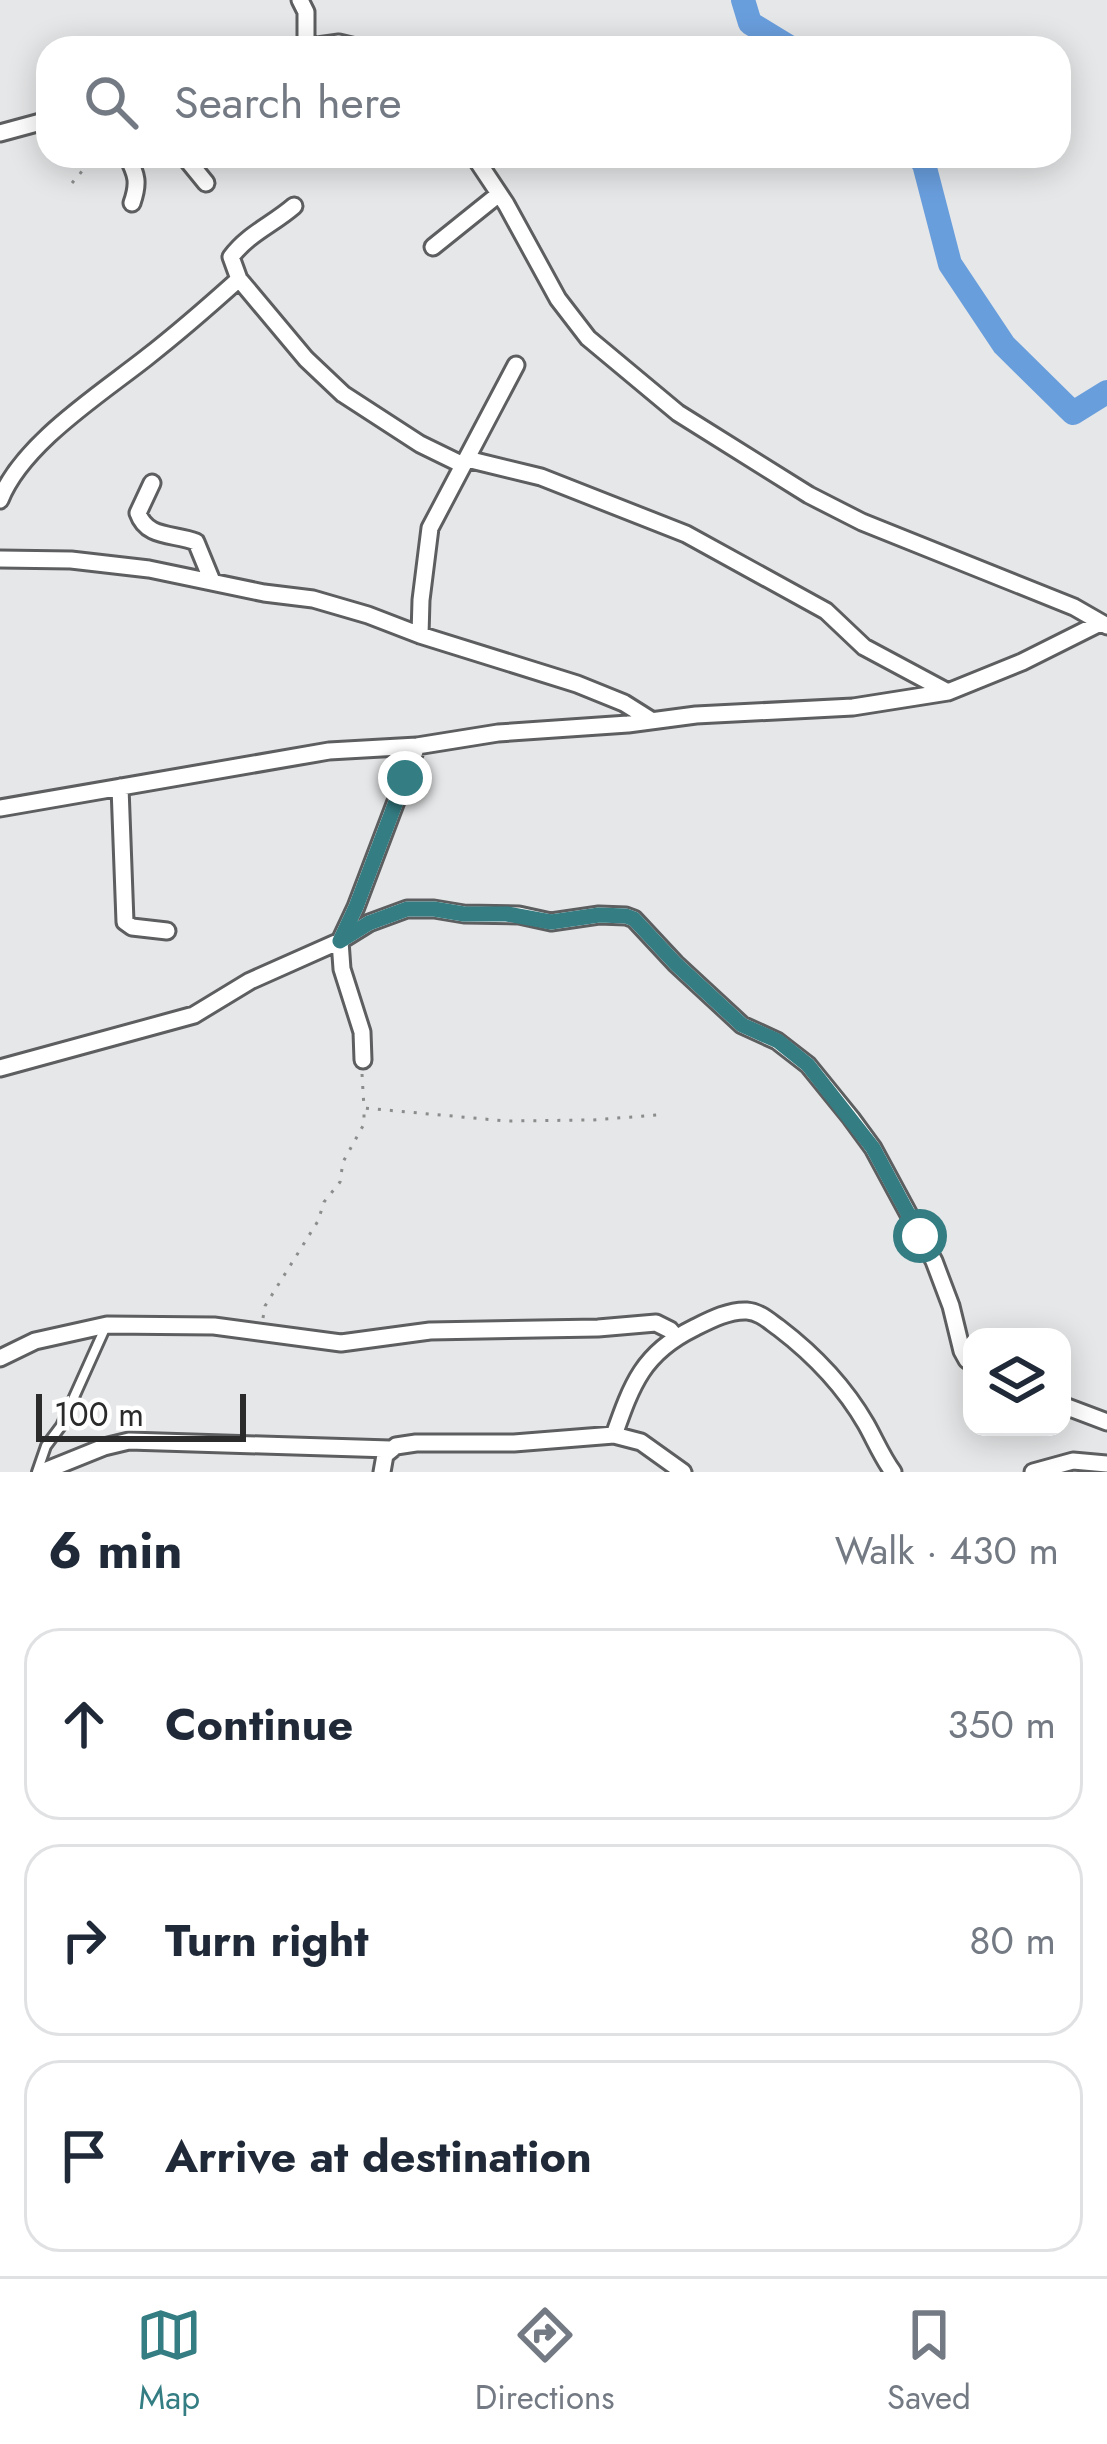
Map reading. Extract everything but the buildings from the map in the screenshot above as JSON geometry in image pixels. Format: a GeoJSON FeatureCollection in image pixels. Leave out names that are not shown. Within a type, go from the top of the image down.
{"type":"FeatureCollection","features":[{"type":"Feature","properties":{"kind":"street"},"geometry":{"type":"LineString","coordinates":[[300,0],[306,12],[305,36]]}},
{"type":"Feature","properties":{"kind":"street"},"geometry":{"type":"LineString","coordinates":[[0,133],[36,123]]}},
{"type":"Feature","properties":{"kind":"street"},"geometry":{"type":"LineString","coordinates":[[132,203],[138,186],[133,168]]}},
{"type":"Feature","properties":{"kind":"street"},"geometry":{"type":"LineString","coordinates":[[194,168],[206,183]]}},
{"type":"Feature","properties":{"kind":"street"},"geometry":{"type":"LineString","coordinates":[[482,168],[558,299],[588,338],[678,412],[808,495],[862,522],[1074,607],[1103,624]]}},
{"type":"Feature","properties":{"kind":"street"},"geometry":{"type":"LineString","coordinates":[[433,248],[499,194]]}},
{"type":"Feature","properties":{"kind":"street"},"geometry":{"type":"LineString","coordinates":[[294,206],[243,242],[231,257],[239,279],[343,394],[420,444],[465,462],[541,477],[686,534],[826,611],[864,646],[948,692]]}},
{"type":"Feature","properties":{"kind":"street"},"geometry":{"type":"LineString","coordinates":[[0,500],[21,463],[45,440],[239,279]]}},
{"type":"Feature","properties":{"kind":"street"},"geometry":{"type":"LineString","coordinates":[[420,635],[427,538],[516,364]]}},
{"type":"Feature","properties":{"kind":"street"},"geometry":{"type":"LineString","coordinates":[[152,483],[139,514],[142,524],[151,532],[196,542],[212,581]]}},
{"type":"Feature","properties":{"kind":"street"},"geometry":{"type":"LineString","coordinates":[[0,559],[70,560],[148,569],[313,598],[577,684],[651,720]]}},
{"type":"Feature","properties":{"kind":"street"},"geometry":{"type":"LineString","coordinates":[[0,808],[329,751],[417,746],[498,733],[696,715],[853,707],[948,692],[1103,624]]}},
{"type":"Feature","properties":{"kind":"street"},"geometry":{"type":"LineString","coordinates":[[363,1060],[362,1032],[342,969],[340,941],[417,746]]}},
{"type":"Feature","properties":{"kind":"street"},"geometry":{"type":"LineString","coordinates":[[121,788],[125,922],[167,932]]}},
{"type":"Feature","properties":{"kind":"street"},"geometry":{"type":"LineString","coordinates":[[0,1068],[194,1015],[250,981],[407,909],[507,914],[551,922],[626,916],[742,1025],[792,1050],[851,1118],[873,1148],[934,1261],[963,1353]]}},
{"type":"Feature","properties":{"kind":"street"},"geometry":{"type":"LineString","coordinates":[[614,1435],[637,1375],[676,1337],[718,1317],[749,1311],[796,1341],[827,1371],[850,1399],[893,1472]]}},
{"type":"Feature","properties":{"kind":"street"},"geometry":{"type":"LineString","coordinates":[[0,1358],[35,1340],[107,1324],[214,1326],[340,1343],[430,1331],[656,1323],[676,1337]]}},
{"type":"Feature","properties":{"kind":"street"},"geometry":{"type":"LineString","coordinates":[[1071,1409],[1107,1423]]}},
{"type":"Feature","properties":{"kind":"street"},"geometry":{"type":"LineString","coordinates":[[39,1472],[130,1441],[390,1449],[416,1443],[514,1443],[614,1435],[641,1442],[683,1472]]}},
{"type":"Feature","properties":{"kind":"street"},"geometry":{"type":"LineString","coordinates":[[382,1472],[390,1449]]}},
{"type":"Feature","properties":{"kind":"street"},"geometry":{"type":"LineString","coordinates":[[1033,1472],[1073,1461],[1107,1464]]}},
{"type":"Feature","properties":{"kind":"lane"},"geometry":{"type":"LineString","coordinates":[[39,1472],[46,1446],[61,1426],[107,1324]]}},
{"type":"Feature","properties":{"kind":"path"},"geometry":{"type":"LineString","coordinates":[[72,183],[85,168]]}},
{"type":"Feature","properties":{"kind":"path"},"geometry":{"type":"LineString","coordinates":[[261,1330],[265,1306],[340,1182],[344,1162],[364,1124],[363,1060]]}},
{"type":"Feature","properties":{"kind":"path"},"geometry":{"type":"LineString","coordinates":[[364,1108],[506,1121],[657,1115]]}},
{"type":"Feature","properties":{"kind":"waterway"},"geometry":{"type":"LineString","coordinates":[[743,0],[750,23],[771,36]]}},
{"type":"Feature","properties":{"kind":"waterway"},"geometry":{"type":"LineString","coordinates":[[925,168],[950,264],[1004,345],[1073,413],[1107,392]]}},
{"type":"Feature","properties":{"kind":"route"},"geometry":{"type":"LineString","coordinates":[[405,778],[340,941],[369,923],[407,909],[519,915],[551,922],[599,915],[634,919],[742,1025],[778,1041],[808,1065],[873,1148],[920,1236]]}}]}
